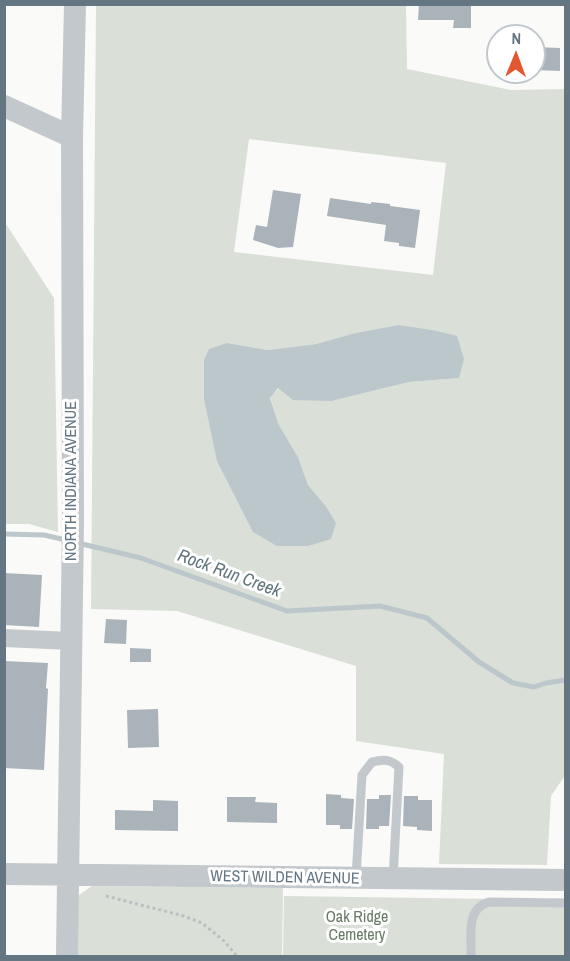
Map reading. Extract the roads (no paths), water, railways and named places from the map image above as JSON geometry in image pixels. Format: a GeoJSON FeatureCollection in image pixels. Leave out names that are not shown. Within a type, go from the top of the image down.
{"type":"FeatureCollection","features":[{"type":"Feature","properties":{"kind":"street","name":"NORTH INDIANA AVENUE"},"geometry":{"type":"LineString","coordinates":[[67,957],[73,522],[72,137],[75,4]]}},
{"type":"Feature","properties":{"kind":"street"},"geometry":{"type":"LineString","coordinates":[[4,106],[72,137]]}},
{"type":"Feature","properties":{"kind":"street"},"geometry":{"type":"LineString","coordinates":[[4,638],[71,640]]}},
{"type":"Feature","properties":{"kind":"street","name":"WEST WILDEN AVENUE"},"geometry":{"type":"LineString","coordinates":[[4,874],[566,880]]}},
{"type":"Feature","properties":{"kind":"lane"},"geometry":{"type":"LineString","coordinates":[[356,879],[362,775],[372,762],[383,759],[399,767],[393,879]]}},
{"type":"Feature","properties":{"kind":"lane"},"geometry":{"type":"LineString","coordinates":[[471,957],[472,920],[474,912],[481,905],[489,903],[566,903]]}},
{"type":"Feature","properties":{"kind":"waterway","name":"Rock Run Creek"},"geometry":{"type":"LineString","coordinates":[[4,534],[44,535],[66,540]]}},
{"type":"Feature","properties":{"kind":"waterway","name":"Rock Run Creek"},"geometry":{"type":"LineString","coordinates":[[78,543],[141,558],[287,611],[380,606],[427,618],[479,662],[513,683],[534,687],[566,680]]}},
{"type":"Feature","properties":{"kind":"park label","name":"Oak Ridge Cemetery"},"geometry":{"type":"Point","coordinates":[357,927]}}]}
